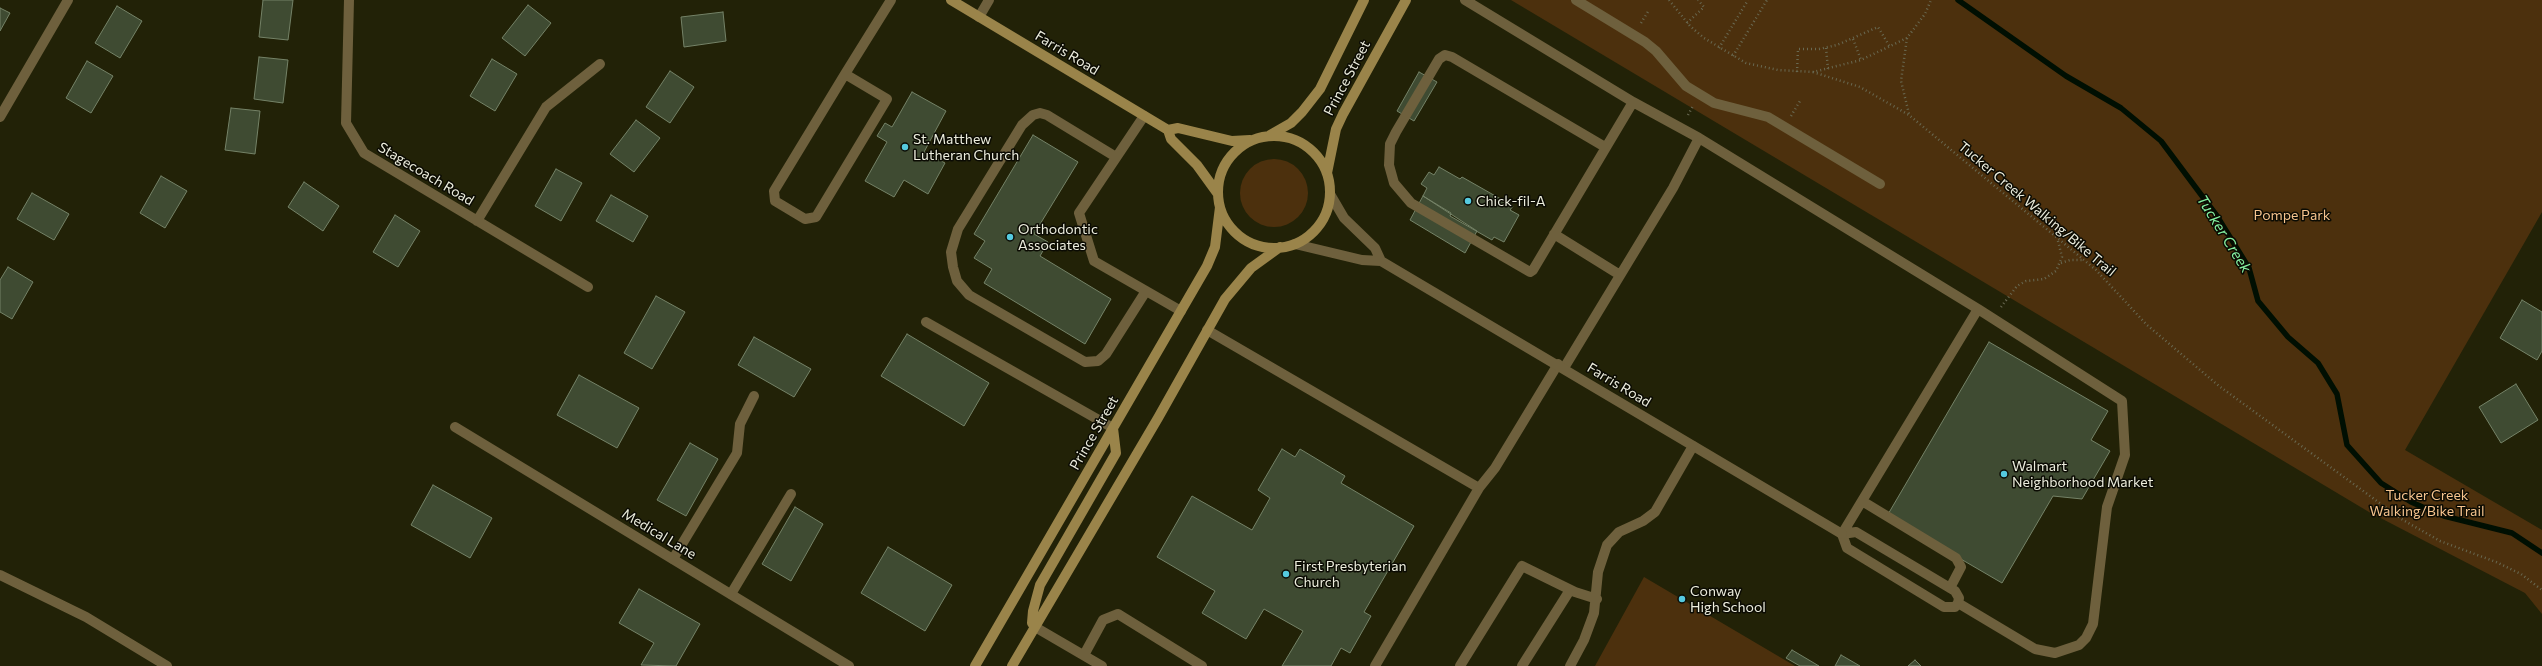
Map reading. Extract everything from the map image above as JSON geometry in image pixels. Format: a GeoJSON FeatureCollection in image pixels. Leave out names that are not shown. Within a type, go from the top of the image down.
{"type":"FeatureCollection","features":[{"type":"Feature","properties":{"kind":"main road","name":"Farris Road"},"geometry":{"type":"LineString","coordinates":[[951,0],[1168,130],[1171,139],[1197,165],[1218,194]]}},
{"type":"Feature","properties":{"kind":"main road","name":"Prince Street"},"geometry":{"type":"LineString","coordinates":[[1267,136],[1291,123],[1302,112],[1320,89],[1364,0]]}},
{"type":"Feature","properties":{"kind":"main road","name":"Prince Street"},"geometry":{"type":"LineString","coordinates":[[1327,174],[1329,155],[1340,119],[1406,0]]}},
{"type":"Feature","properties":{"kind":"main road","name":"Farris Road"},"geometry":{"type":"LineString","coordinates":[[1168,130],[1178,128],[1232,141],[1252,140]]}},
{"type":"Feature","properties":{"kind":"main road"},"geometry":{"type":"LineString","coordinates":[[1267,136],[1283,136],[1303,143],[1319,158],[1327,174],[1330,194],[1327,210],[1318,227],[1294,244],[1267,248],[1246,240],[1229,225],[1220,207],[1218,194],[1220,178],[1228,159],[1243,145],[1252,140],[1267,136]]}},
{"type":"Feature","properties":{"kind":"main road","name":"Prince Street"},"geometry":{"type":"LineString","coordinates":[[975,666],[1181,311],[1215,247],[1220,207]]}},
{"type":"Feature","properties":{"kind":"main road"},"geometry":{"type":"LineString","coordinates":[[1012,666],[1235,284],[1251,268],[1280,247]]}},
{"type":"Feature","properties":{"kind":"main road"},"geometry":{"type":"LineString","coordinates":[[1035,627],[1032,623],[1033,611],[1040,585],[1116,453],[1113,428]]}},
{"type":"Feature","properties":{"kind":"street"},"geometry":{"type":"LineString","coordinates":[[0,117],[68,0]]}},
{"type":"Feature","properties":{"kind":"street","name":"Stagecoach Road"},"geometry":{"type":"LineString","coordinates":[[349,0],[346,123],[364,153],[588,287]]}},
{"type":"Feature","properties":{"kind":"street"},"geometry":{"type":"LineString","coordinates":[[845,74],[887,99],[816,217],[805,219],[775,201],[774,191],[845,74],[891,0]]}},
{"type":"Feature","properties":{"kind":"street"},"geometry":{"type":"LineString","coordinates":[[978,17],[989,0]]}},
{"type":"Feature","properties":{"kind":"street"},"geometry":{"type":"LineString","coordinates":[[1465,0],[1633,102],[1699,138],[1978,309],[2122,401],[2125,455],[2107,507],[2093,624],[2086,638],[2079,645],[2055,653],[2035,649],[1958,603]]}},
{"type":"Feature","properties":{"kind":"street"},"geometry":{"type":"LineString","coordinates":[[1576,0],[1645,42],[1686,86],[1714,103],[1768,117],[1880,184]]}},
{"type":"Feature","properties":{"kind":"street"},"geometry":{"type":"LineString","coordinates":[[1605,147],[1452,57],[1445,55],[1439,58],[1390,144],[1389,165],[1397,187],[1411,203],[1529,272],[1533,270],[1633,102]]}},
{"type":"Feature","properties":{"kind":"street"},"geometry":{"type":"LineString","coordinates":[[476,221],[546,107],[600,64]]}},
{"type":"Feature","properties":{"kind":"street"},"geometry":{"type":"LineString","coordinates":[[1116,157],[1047,114],[1040,113],[1033,115],[1022,125],[958,229],[951,252],[953,267],[957,281],[969,295],[1085,362],[1098,361],[1106,354],[1146,291]]}},
{"type":"Feature","properties":{"kind":"street"},"geometry":{"type":"LineString","coordinates":[[1144,116],[1079,213],[1094,261],[1181,311]]}},
{"type":"Feature","properties":{"kind":"street"},"geometry":{"type":"LineString","coordinates":[[1375,666],[1479,488],[1495,468],[1620,275],[1673,188],[1699,138]]}},
{"type":"Feature","properties":{"kind":"street","name":"Farris Road"},"geometry":{"type":"LineString","coordinates":[[1330,194],[1344,218],[1375,248],[1381,261]]}},
{"type":"Feature","properties":{"kind":"street"},"geometry":{"type":"LineString","coordinates":[[1554,234],[1620,275]]}},
{"type":"Feature","properties":{"kind":"street","name":"Farris Road"},"geometry":{"type":"LineString","coordinates":[[1294,244],[1362,260],[1381,261],[1561,366],[1842,534]]}},
{"type":"Feature","properties":{"kind":"street"},"geometry":{"type":"LineString","coordinates":[[1842,534],[1978,309]]}},
{"type":"Feature","properties":{"kind":"street"},"geometry":{"type":"LineString","coordinates":[[926,322],[1113,428]]}},
{"type":"Feature","properties":{"kind":"street"},"geometry":{"type":"LineString","coordinates":[[1207,330],[1479,488]]}},
{"type":"Feature","properties":{"kind":"street"},"geometry":{"type":"LineString","coordinates":[[673,559],[736,453],[740,424],[754,396]]}},
{"type":"Feature","properties":{"kind":"street","name":"Medical Lane"},"geometry":{"type":"LineString","coordinates":[[455,426],[849,666]]}},
{"type":"Feature","properties":{"kind":"street"},"geometry":{"type":"LineString","coordinates":[[1570,666],[1584,640],[1597,599],[1598,572],[1607,545],[1619,532],[1643,521],[1655,512],[1693,446]]}},
{"type":"Feature","properties":{"kind":"street"},"geometry":{"type":"LineString","coordinates":[[731,594],[791,494]]}},
{"type":"Feature","properties":{"kind":"street"},"geometry":{"type":"LineString","coordinates":[[1862,501],[1956,558],[1961,567],[1950,588]]}},
{"type":"Feature","properties":{"kind":"street"},"geometry":{"type":"LineString","coordinates":[[1856,532],[1950,588],[1958,594],[1958,603],[1955,607],[1944,607],[1847,548],[1842,534],[1856,532]]}},
{"type":"Feature","properties":{"kind":"street"},"geometry":{"type":"LineString","coordinates":[[1460,666],[1522,566],[1570,590],[1597,599]]}},
{"type":"Feature","properties":{"kind":"street"},"geometry":{"type":"LineString","coordinates":[[0,575],[86,617],[167,666]]}},
{"type":"Feature","properties":{"kind":"street"},"geometry":{"type":"LineString","coordinates":[[1522,666],[1570,590]]}},
{"type":"Feature","properties":{"kind":"street"},"geometry":{"type":"LineString","coordinates":[[1084,655],[1103,620],[1118,614],[1202,666]]}},
{"type":"Feature","properties":{"kind":"street"},"geometry":{"type":"LineString","coordinates":[[1035,627],[1102,666]]}},
{"type":"Feature","properties":{"kind":"path","name":"Tucker Creek Walking/Bike Trail"},"geometry":{"type":"LineString","coordinates":[[1668,0],[1687,23],[1719,48],[1733,56],[1759,67],[1797,72],[1813,72],[1861,60],[1907,38],[1925,14],[1931,0]]}},
{"type":"Feature","properties":{"kind":"path"},"geometry":{"type":"LineString","coordinates":[[1687,23],[1704,7],[1698,0]]}},
{"type":"Feature","properties":{"kind":"path"},"geometry":{"type":"LineString","coordinates":[[1719,48],[1748,0]]}},
{"type":"Feature","properties":{"kind":"path"},"geometry":{"type":"LineString","coordinates":[[1733,56],[1767,0]]}},
{"type":"Feature","properties":{"kind":"path"},"geometry":{"type":"LineString","coordinates":[[1797,72],[1798,49],[1826,48],[1854,39],[1878,27],[1890,47]]}},
{"type":"Feature","properties":{"kind":"path","name":"Tucker Creek Walking/Bike Trail"},"geometry":{"type":"LineString","coordinates":[[1907,38],[1901,81],[1909,115]]}},
{"type":"Feature","properties":{"kind":"path"},"geometry":{"type":"LineString","coordinates":[[1854,39],[1861,60]]}},
{"type":"Feature","properties":{"kind":"path"},"geometry":{"type":"LineString","coordinates":[[1826,48],[1828,69]]}},
{"type":"Feature","properties":{"kind":"path","name":"Tucker Creek Walking/Bike Trail"},"geometry":{"type":"LineString","coordinates":[[1813,72],[1860,87],[1909,115],[2023,208],[2108,282],[2147,325],[2220,386],[2403,520],[2440,541],[2496,562],[2521,574],[2542,590]]}},
{"type":"Feature","properties":{"kind":"path"},"geometry":{"type":"LineString","coordinates":[[1688,114],[1694,104]]}},
{"type":"Feature","properties":{"kind":"path"},"geometry":{"type":"LineString","coordinates":[[2001,307],[2018,286],[2026,281],[2044,279],[2056,271],[2060,264],[2061,250],[2058,240]]}},
{"type":"Feature","properties":{"kind":"path"},"geometry":{"type":"LineString","coordinates":[[2060,264],[2070,260],[2082,260]]}},
{"type":"Feature","properties":{"kind":"green space","name":"Pompe Park"},"geometry":{"type":"Polygon","coordinates":[[[1511,0],[2542,0],[2542,212],[2405,450],[2542,530],[2542,614],[2525,593],[2369,512],[1511,0]]]}},
{"type":"Feature","properties":{"kind":"green space"},"geometry":{"type":"Polygon","coordinates":[[[1274,159],[1287,162],[1298,169],[1305,180],[1308,193],[1305,206],[1298,217],[1287,224],[1274,227],[1261,224],[1250,217],[1243,206],[1240,193],[1243,180],[1250,169],[1261,162],[1274,159]]]}},
{"type":"Feature","properties":{"kind":"green space"},"geometry":{"type":"Polygon","coordinates":[[[1644,577],[1795,666],[1595,666],[1644,577]]]}},
{"type":"Feature","properties":{"kind":"building"},"geometry":{"type":"Polygon","coordinates":[[[263,0],[293,0],[288,40],[259,37],[263,0]]]}},
{"type":"Feature","properties":{"kind":"building"},"geometry":{"type":"Polygon","coordinates":[[[528,5],[551,23],[525,56],[502,38],[528,5]]]}},
{"type":"Feature","properties":{"kind":"building"},"geometry":{"type":"Polygon","coordinates":[[[117,6],[142,21],[120,58],[95,43],[117,6]]]}},
{"type":"Feature","properties":{"kind":"building"},"geometry":{"type":"Polygon","coordinates":[[[0,8],[10,13],[0,31],[0,8]]]}},
{"type":"Feature","properties":{"kind":"building"},"geometry":{"type":"Polygon","coordinates":[[[723,12],[726,41],[684,47],[681,17],[723,12]]]}},
{"type":"Feature","properties":{"kind":"building"},"geometry":{"type":"Polygon","coordinates":[[[259,57],[288,60],[283,103],[254,99],[259,57]]]}},
{"type":"Feature","properties":{"kind":"building"},"geometry":{"type":"Polygon","coordinates":[[[492,59],[517,74],[495,111],[470,96],[492,59]]]}},
{"type":"Feature","properties":{"kind":"building"},"geometry":{"type":"Polygon","coordinates":[[[87,61],[113,76],[91,113],[66,98],[87,61]]]}},
{"type":"Feature","properties":{"kind":"building"},"geometry":{"type":"Polygon","coordinates":[[[670,71],[694,87],[670,123],[646,107],[670,71]]]}},
{"type":"Feature","properties":{"kind":"building"},"geometry":{"type":"Polygon","coordinates":[[[1419,72],[1437,82],[1414,121],[1397,111],[1419,72]]]}},
{"type":"Feature","properties":{"kind":"building","name":"St. Matthew Lutheran Church"},"geometry":{"type":"Polygon","coordinates":[[[912,92],[946,111],[924,152],[945,163],[928,194],[904,180],[894,197],[865,181],[887,142],[877,136],[885,123],[892,127],[912,92]]]}},
{"type":"Feature","properties":{"kind":"building"},"geometry":{"type":"Polygon","coordinates":[[[231,108],[260,111],[255,154],[225,150],[231,108]]]}},
{"type":"Feature","properties":{"kind":"building"},"geometry":{"type":"Polygon","coordinates":[[[636,120],[660,138],[634,172],[610,154],[636,120]]]}},
{"type":"Feature","properties":{"kind":"building","name":"Orthodontic Associates"},"geometry":{"type":"Polygon","coordinates":[[[1033,135],[1078,162],[1034,234],[1048,242],[1040,256],[1111,299],[1085,344],[984,283],[992,269],[974,258],[985,241],[974,234],[1033,135]]]}},
{"type":"Feature","properties":{"kind":"building","name":"Chick-fil-A"},"geometry":{"type":"Polygon","coordinates":[[[1439,167],[1460,179],[1462,177],[1513,206],[1510,210],[1519,215],[1504,242],[1494,237],[1492,240],[1450,216],[1451,213],[1423,196],[1427,188],[1421,184],[1429,172],[1434,175],[1439,167]]]}},
{"type":"Feature","properties":{"kind":"building"},"geometry":{"type":"Polygon","coordinates":[[[556,169],[582,183],[561,221],[535,206],[556,169]]]}},
{"type":"Feature","properties":{"kind":"building"},"geometry":{"type":"Polygon","coordinates":[[[161,176],[187,191],[165,228],[140,213],[161,176]]]}},
{"type":"Feature","properties":{"kind":"building"},"geometry":{"type":"Polygon","coordinates":[[[304,182],[339,206],[323,231],[288,207],[304,182]]]}},
{"type":"Feature","properties":{"kind":"building"},"geometry":{"type":"Polygon","coordinates":[[[32,193],[69,214],[54,240],[17,219],[32,193]]]}},
{"type":"Feature","properties":{"kind":"building"},"geometry":{"type":"Polygon","coordinates":[[[611,195],[648,216],[633,242],[596,221],[611,195]]]}},
{"type":"Feature","properties":{"kind":"building"},"geometry":{"type":"Polygon","coordinates":[[[1423,196],[1477,231],[1465,253],[1410,220],[1423,196]]]}},
{"type":"Feature","properties":{"kind":"building"},"geometry":{"type":"Polygon","coordinates":[[[395,215],[420,231],[398,267],[373,252],[395,215]]]}},
{"type":"Feature","properties":{"kind":"building"},"geometry":{"type":"Polygon","coordinates":[[[8,267],[33,282],[12,319],[0,312],[0,280],[8,267]]]}},
{"type":"Feature","properties":{"kind":"building"},"geometry":{"type":"Polygon","coordinates":[[[656,296],[685,312],[652,369],[624,353],[656,296]]]}},
{"type":"Feature","properties":{"kind":"building"},"geometry":{"type":"Polygon","coordinates":[[[2522,300],[2542,312],[2542,351],[2537,360],[2500,338],[2522,300]]]}},
{"type":"Feature","properties":{"kind":"building"},"geometry":{"type":"Polygon","coordinates":[[[907,334],[989,383],[964,426],[881,376],[907,334]]]}},
{"type":"Feature","properties":{"kind":"building"},"geometry":{"type":"Polygon","coordinates":[[[754,337],[811,369],[794,397],[738,365],[754,337]]]}},
{"type":"Feature","properties":{"kind":"building","name":"Walmart Neighborhood Market"},"geometry":{"type":"Polygon","coordinates":[[[1989,342],[2108,411],[2091,440],[2110,451],[2082,499],[2053,496],[2002,583],[1887,516],[1989,342]]]}},
{"type":"Feature","properties":{"kind":"building"},"geometry":{"type":"Polygon","coordinates":[[[579,375],[639,408],[617,448],[557,415],[579,375]]]}},
{"type":"Feature","properties":{"kind":"building"},"geometry":{"type":"Polygon","coordinates":[[[2516,384],[2538,420],[2501,443],[2479,407],[2516,384]]]}},
{"type":"Feature","properties":{"kind":"building"},"geometry":{"type":"Polygon","coordinates":[[[690,443],[718,459],[686,516],[657,500],[690,443]]]}},
{"type":"Feature","properties":{"kind":"building","name":"First Presbyterian Church"},"geometry":{"type":"Polygon","coordinates":[[[1282,449],[1295,457],[1300,449],[1345,476],[1341,483],[1414,526],[1364,612],[1371,616],[1350,653],[1341,648],[1331,666],[1282,666],[1303,631],[1264,609],[1246,639],[1202,613],[1215,591],[1157,557],[1192,496],[1252,530],[1270,498],[1258,490],[1282,449]]]}},
{"type":"Feature","properties":{"kind":"building"},"geometry":{"type":"Polygon","coordinates":[[[433,485],[492,518],[470,558],[411,525],[433,485]]]}},
{"type":"Feature","properties":{"kind":"building"},"geometry":{"type":"Polygon","coordinates":[[[795,507],[823,524],[791,581],[762,564],[795,507]]]}},
{"type":"Feature","properties":{"kind":"building"},"geometry":{"type":"Polygon","coordinates":[[[888,547],[952,585],[925,631],[861,593],[888,547]]]}},
{"type":"Feature","properties":{"kind":"building"},"geometry":{"type":"Polygon","coordinates":[[[639,589],[700,624],[676,666],[641,665],[654,643],[619,623],[639,589]]]}},
{"type":"Feature","properties":{"kind":"building"},"geometry":{"type":"Polygon","coordinates":[[[1792,650],[1819,666],[1800,666],[1786,658],[1792,650]]]}},
{"type":"Feature","properties":{"kind":"building"},"geometry":{"type":"Polygon","coordinates":[[[1841,655],[1860,666],[1835,666],[1841,655]]]}},
{"type":"Feature","properties":{"kind":"building"},"geometry":{"type":"Polygon","coordinates":[[[1915,660],[1921,666],[1908,666],[1915,660]]]}},
{"type":"Feature","properties":{"kind":"waterway","name":"Tucker Creek"},"geometry":{"type":"LineString","coordinates":[[1958,0],[2066,76],[2121,108],[2161,141],[2217,216],[2249,268],[2258,301],[2288,337],[2318,363],[2337,394],[2347,445],[2381,483],[2411,502],[2444,516],[2512,533],[2542,553]]}},
{"type":"Feature","properties":{"kind":"place","name":"St. Matthew Lutheran Church"},"geometry":{"type":"Point","coordinates":[905,147]}},
{"type":"Feature","properties":{"kind":"place","name":"Chick-fil-A"},"geometry":{"type":"Point","coordinates":[1468,201]}},
{"type":"Feature","properties":{"kind":"place","name":"Orthodontic Associates"},"geometry":{"type":"Point","coordinates":[1010,237]}},
{"type":"Feature","properties":{"kind":"place","name":"Walmart Neighborhood Market"},"geometry":{"type":"Point","coordinates":[2004,474]}},
{"type":"Feature","properties":{"kind":"place","name":"First Presbyterian Church"},"geometry":{"type":"Point","coordinates":[1286,574]}},
{"type":"Feature","properties":{"kind":"place","name":"Conway High School"},"geometry":{"type":"Point","coordinates":[1682,599]}}]}
